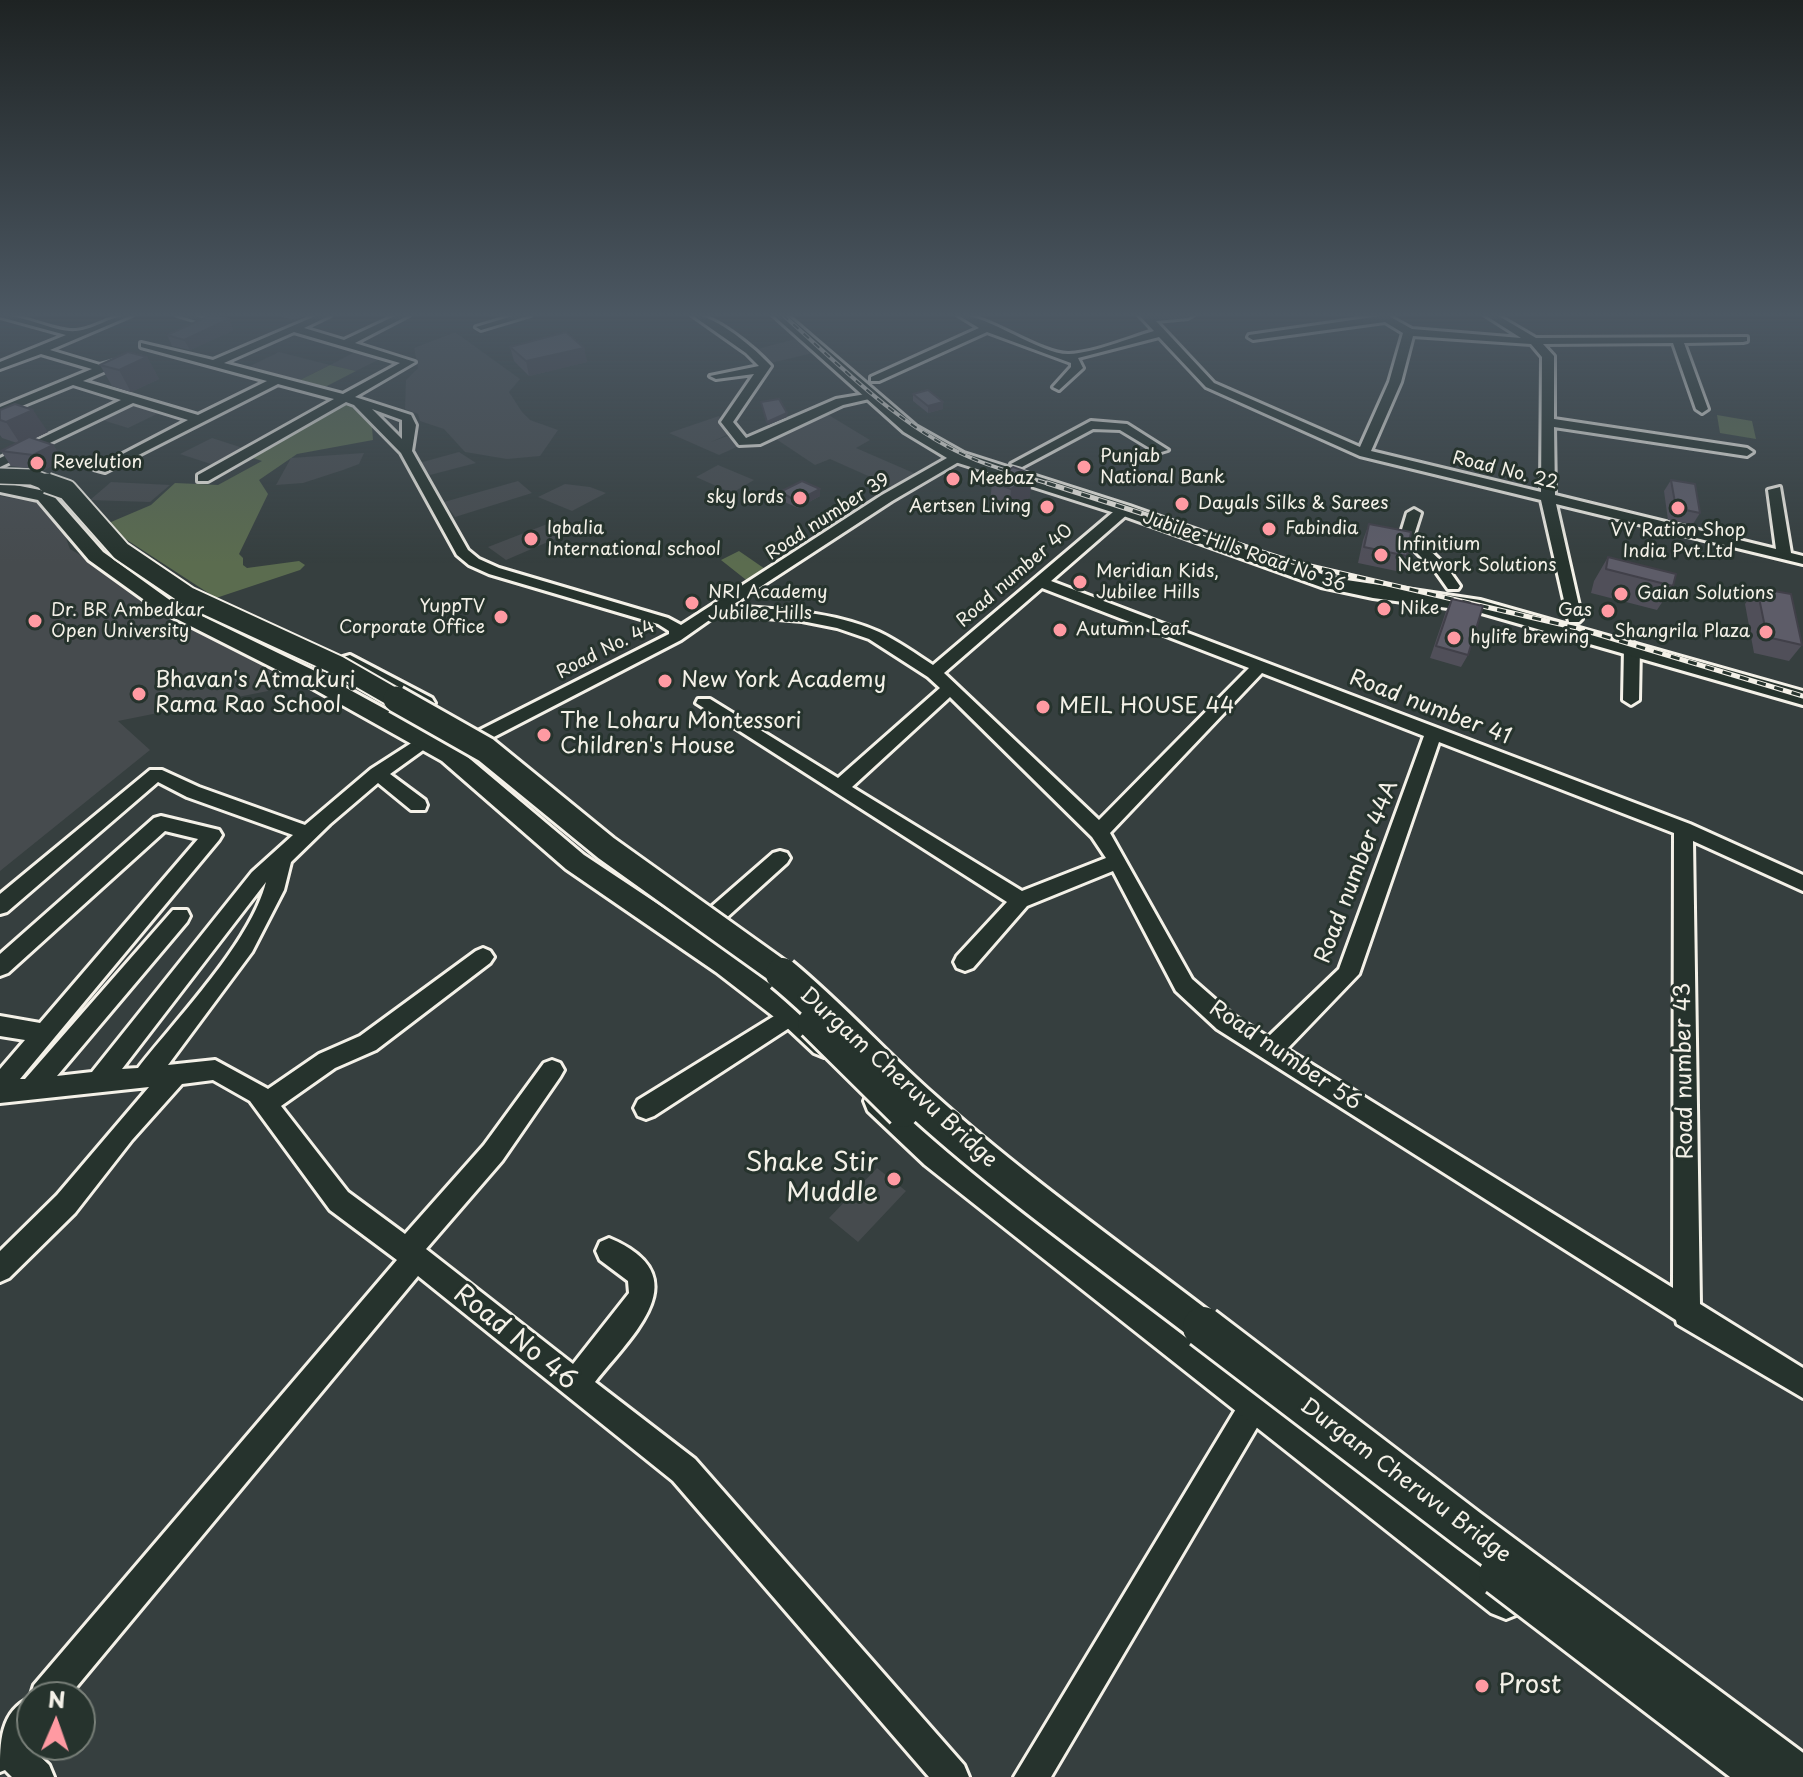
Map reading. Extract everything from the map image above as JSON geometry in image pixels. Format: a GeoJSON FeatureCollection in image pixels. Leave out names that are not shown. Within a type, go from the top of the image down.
{"type":"FeatureCollection","features":[{"type":"Feature","properties":{"kind":"main road","name":"Jubilee Hills Road No 36"},"geometry":{"type":"LineString","coordinates":[[883,398],[910,429],[958,457],[1025,471],[1342,570],[1382,579],[1453,586],[1574,619],[1746,675],[1803,698]]}},
{"type":"Feature","properties":{"kind":"main road","name":"Jubilee Hills Road No 36"},"geometry":{"type":"LineString","coordinates":[[889,398],[943,435],[973,451],[1124,510],[1328,583],[1480,606],[1632,647],[1803,686]]}},
{"type":"Feature","properties":{"kind":"main road","name":"Durgam Cheruvu Bridge"},"geometry":{"type":"LineString","coordinates":[[0,480],[32,477],[67,490],[121,551],[189,597],[339,666],[486,750],[606,848],[762,958],[822,1007],[922,1106],[982,1157],[1455,1520],[1802,1777]]}},
{"type":"Feature","properties":{"kind":"main road"},"geometry":{"type":"LineString","coordinates":[[0,480],[52,477],[78,489],[116,537],[134,553],[198,593],[354,664],[452,717],[607,839],[718,913],[832,1005],[932,1102],[1045,1196],[1803,1760]]}},
{"type":"Feature","properties":{"kind":"main road"},"geometry":{"type":"LineString","coordinates":[[0,480],[44,496],[96,556],[164,605],[309,677],[427,739],[450,755],[575,862],[726,964],[792,1014],[844,1063],[893,1117],[1255,1404],[1736,1777]]}},
{"type":"Feature","properties":{"kind":"main road","name":"Durgam Cheruvu Bridge"},"geometry":{"type":"LineString","coordinates":[[0,480],[40,486],[57,495],[75,521],[115,559],[179,604],[333,677],[463,750],[590,854],[746,966],[807,1015],[900,1109],[964,1161],[1763,1777]]}},
{"type":"Feature","properties":{"kind":"main road"},"geometry":{"type":"LineString","coordinates":[[309,677],[354,664]]}},
{"type":"Feature","properties":{"kind":"main road"},"geometry":{"type":"LineString","coordinates":[[1057,1246],[1078,1219]]}},
{"type":"Feature","properties":{"kind":"street"},"geometry":{"type":"LineString","coordinates":[[0,408],[23,398]]}},
{"type":"Feature","properties":{"kind":"street"},"geometry":{"type":"LineString","coordinates":[[0,408],[27,398]]}},
{"type":"Feature","properties":{"kind":"street"},"geometry":{"type":"LineString","coordinates":[[128,398],[200,420]]}},
{"type":"Feature","properties":{"kind":"street"},"geometry":{"type":"LineString","coordinates":[[100,469],[243,398]]}},
{"type":"Feature","properties":{"kind":"street","name":"Road No. 44"},"geometry":{"type":"LineString","coordinates":[[347,398],[407,418],[410,425],[406,451],[462,552],[474,562],[494,571],[663,621],[675,628],[678,634],[480,737]]}},
{"type":"Feature","properties":{"kind":"street"},"geometry":{"type":"LineString","coordinates":[[203,478],[357,398]]}},
{"type":"Feature","properties":{"kind":"street"},"geometry":{"type":"LineString","coordinates":[[741,398],[727,422],[743,442],[756,441],[850,398]]}},
{"type":"Feature","properties":{"kind":"street","name":"Road No. 22"},"geometry":{"type":"LineString","coordinates":[[1239,398],[1364,453],[1803,560]]}},
{"type":"Feature","properties":{"kind":"street"},"geometry":{"type":"LineString","coordinates":[[1364,453],[1388,398]]}},
{"type":"Feature","properties":{"kind":"street"},"geometry":{"type":"LineString","coordinates":[[1548,398],[1548,500],[1574,619]]}},
{"type":"Feature","properties":{"kind":"street"},"geometry":{"type":"LineString","coordinates":[[1698,398],[1702,409]]}},
{"type":"Feature","properties":{"kind":"street"},"geometry":{"type":"LineString","coordinates":[[0,463],[132,399]]}},
{"type":"Feature","properties":{"kind":"street"},"geometry":{"type":"LineString","coordinates":[[354,400],[406,451]]}},
{"type":"Feature","properties":{"kind":"street"},"geometry":{"type":"LineString","coordinates":[[1547,422],[1747,452]]}},
{"type":"Feature","properties":{"kind":"street"},"geometry":{"type":"LineString","coordinates":[[1025,471],[1091,425],[1123,427],[1162,450]]}},
{"type":"Feature","properties":{"kind":"street","name":"Road number 39"},"geometry":{"type":"LineString","coordinates":[[678,634],[887,498],[958,457]]}},
{"type":"Feature","properties":{"kind":"street"},"geometry":{"type":"LineString","coordinates":[[1775,490],[1784,556]]}},
{"type":"Feature","properties":{"kind":"street","name":"Road number 40"},"geometry":{"type":"LineString","coordinates":[[934,673],[1124,510]]}},
{"type":"Feature","properties":{"kind":"street"},"geometry":{"type":"LineString","coordinates":[[1414,513],[1407,536],[1441,569],[1453,586]]}},
{"type":"Feature","properties":{"kind":"street","name":"Road number 41"},"geometry":{"type":"LineString","coordinates":[[1038,581],[1683,829],[1803,883]]}},
{"type":"Feature","properties":{"kind":"street","name":"Road number 56"},"geometry":{"type":"LineString","coordinates":[[719,610],[802,616],[841,624],[875,636],[934,673],[1099,832],[1118,861],[1184,985],[1225,1022],[1803,1384]]}},
{"type":"Feature","properties":{"kind":"street"},"geometry":{"type":"LineString","coordinates":[[1631,700],[1632,647]]}},
{"type":"Feature","properties":{"kind":"street"},"geometry":{"type":"LineString","coordinates":[[1099,832],[1260,666]]}},
{"type":"Feature","properties":{"kind":"street"},"geometry":{"type":"LineString","coordinates":[[839,788],[950,688]]}},
{"type":"Feature","properties":{"kind":"street"},"geometry":{"type":"LineString","coordinates":[[704,703],[1020,900]]}},
{"type":"Feature","properties":{"kind":"street","name":"Road number 44A"},"geometry":{"type":"LineString","coordinates":[[1270,1050],[1348,974],[1434,732]]}},
{"type":"Feature","properties":{"kind":"street"},"geometry":{"type":"LineString","coordinates":[[100,1080],[259,877],[282,863],[307,833],[377,773],[427,739]]}},
{"type":"Feature","properties":{"kind":"street"},"geometry":{"type":"LineString","coordinates":[[377,773],[418,805]]}},
{"type":"Feature","properties":{"kind":"street"},"geometry":{"type":"LineString","coordinates":[[0,906],[156,774],[193,792],[307,833]]}},
{"type":"Feature","properties":{"kind":"street"},"geometry":{"type":"LineString","coordinates":[[0,967],[161,823],[212,835],[0,1089]]}},
{"type":"Feature","properties":{"kind":"street","name":"Road number 43"},"geometry":{"type":"LineString","coordinates":[[1683,829],[1687,1314]]}},
{"type":"Feature","properties":{"kind":"street"},"geometry":{"type":"LineString","coordinates":[[718,913],[780,858]]}},
{"type":"Feature","properties":{"kind":"street"},"geometry":{"type":"LineString","coordinates":[[965,962],[1020,900],[1118,861]]}},
{"type":"Feature","properties":{"kind":"street"},"geometry":{"type":"LineString","coordinates":[[145,1076],[245,943],[278,886],[282,863]]}},
{"type":"Feature","properties":{"kind":"street"},"geometry":{"type":"LineString","coordinates":[[32,1088],[180,916]]}},
{"type":"Feature","properties":{"kind":"street"},"geometry":{"type":"LineString","coordinates":[[265,1104],[327,1061],[368,1043],[483,957]]}},
{"type":"Feature","properties":{"kind":"street"},"geometry":{"type":"LineString","coordinates":[[646,1108],[792,1014]]}},
{"type":"Feature","properties":{"kind":"street"},"geometry":{"type":"LineString","coordinates":[[0,1026],[44,1033]]}},
{"type":"Feature","properties":{"kind":"street","name":"Road No 46"},"geometry":{"type":"LineString","coordinates":[[0,1089],[215,1070],[258,1094],[339,1201],[684,1470],[952,1777]]}},
{"type":"Feature","properties":{"kind":"street"},"geometry":{"type":"LineString","coordinates":[[59,1681],[412,1255],[493,1153],[552,1070]]}},
{"type":"Feature","properties":{"kind":"street"},"geometry":{"type":"LineString","coordinates":[[0,1269],[66,1204],[123,1132],[177,1073]]}},
{"type":"Feature","properties":{"kind":"street"},"geometry":{"type":"LineString","coordinates":[[574,1386],[640,1303],[644,1292],[640,1274],[609,1251]]}},
{"type":"Feature","properties":{"kind":"street"},"geometry":{"type":"LineString","coordinates":[[1031,1777],[1255,1404]]}},
{"type":"Feature","properties":{"kind":"street"},"geometry":{"type":"LineString","coordinates":[[16,1734],[2,1751],[37,1777]]}},
{"type":"Feature","properties":{"kind":"shaded area"},"geometry":{"type":"Polygon","coordinates":[[[405,398],[513,398],[530,420],[558,430],[540,456],[507,459],[465,452],[444,429],[420,421],[418,414],[405,409],[405,398]]]}},
{"type":"Feature","properties":{"kind":"shaded area"},"geometry":{"type":"Polygon","coordinates":[[[127,404],[159,413],[128,428],[96,418],[127,404]]]}},
{"type":"Feature","properties":{"kind":"shaded area"},"geometry":{"type":"Polygon","coordinates":[[[827,414],[870,440],[856,448],[916,474],[893,487],[830,459],[815,465],[773,437],[827,414]]]}},
{"type":"Feature","properties":{"kind":"shaded area"},"geometry":{"type":"Polygon","coordinates":[[[719,416],[729,434],[711,442],[727,436],[741,445],[719,455],[669,433],[719,416]]]}},
{"type":"Feature","properties":{"kind":"shaded area"},"geometry":{"type":"Polygon","coordinates":[[[212,438],[246,449],[214,465],[180,454],[212,438]]]}},
{"type":"Feature","properties":{"kind":"shaded area"},"geometry":{"type":"Polygon","coordinates":[[[459,452],[476,463],[430,475],[419,463],[459,452]]]}},
{"type":"Feature","properties":{"kind":"shaded area"},"geometry":{"type":"Polygon","coordinates":[[[364,453],[359,464],[343,470],[303,483],[276,485],[291,458],[364,453]]]}},
{"type":"Feature","properties":{"kind":"shaded area"},"geometry":{"type":"Polygon","coordinates":[[[718,465],[754,480],[732,493],[696,477],[718,465]]]}},
{"type":"Feature","properties":{"kind":"shaded area"},"geometry":{"type":"Polygon","coordinates":[[[518,481],[532,493],[455,517],[444,502],[518,481]]]}},
{"type":"Feature","properties":{"kind":"shaded area"},"geometry":{"type":"Polygon","coordinates":[[[111,482],[170,485],[150,502],[90,500],[111,482]]]}},
{"type":"Feature","properties":{"kind":"shaded area"},"geometry":{"type":"Polygon","coordinates":[[[565,484],[590,487],[606,493],[572,511],[538,497],[565,484]]]}},
{"type":"Feature","properties":{"kind":"shaded area","name":"Bhavan's Atmakuri Rama Rao School"},"geometry":{"type":"Polygon","coordinates":[[[0,496],[41,503],[57,515],[70,549],[318,681],[118,721],[150,750],[0,871],[0,496]]]}},
{"type":"Feature","properties":{"kind":"shaded area","name":"Iqbalia International school"},"geometry":{"type":"Polygon","coordinates":[[[555,521],[571,532],[506,560],[488,547],[555,521]]]}},
{"type":"Feature","properties":{"kind":"shaded area"},"geometry":{"type":"Polygon","coordinates":[[[877,1168],[906,1191],[858,1242],[829,1218],[877,1168]]]}},
{"type":"Feature","properties":{"kind":"green space"},"geometry":{"type":"Polygon","coordinates":[[[347,402],[372,427],[373,440],[297,454],[259,480],[268,494],[239,554],[243,565],[247,568],[299,561],[305,565],[300,570],[216,598],[104,525],[151,505],[175,483],[218,485],[262,461],[247,456],[347,402]]]}},
{"type":"Feature","properties":{"kind":"green space"},"geometry":{"type":"Polygon","coordinates":[[[1717,415],[1752,421],[1756,439],[1720,433],[1717,415]]]}},
{"type":"Feature","properties":{"kind":"green space"},"geometry":{"type":"Polygon","coordinates":[[[739,551],[768,571],[750,583],[721,560],[739,551]]]}},
{"type":"Feature","properties":{"kind":"building"},"geometry":{"type":"Polygon","coordinates":[[[918,398],[938,398],[943,402],[928,406],[918,398]]]}},
{"type":"Feature","properties":{"kind":"building"},"geometry":{"type":"Polygon","coordinates":[[[779,399],[787,413],[767,422],[761,402],[779,399]]]}},
{"type":"Feature","properties":{"kind":"building"},"geometry":{"type":"Polygon","coordinates":[[[15,404],[33,410],[6,422],[0,420],[0,410],[15,404]]]}},
{"type":"Feature","properties":{"kind":"building"},"geometry":{"type":"Polygon","coordinates":[[[29,437],[53,445],[33,455],[1,451],[29,437]]]}},
{"type":"Feature","properties":{"kind":"building"},"geometry":{"type":"Polygon","coordinates":[[[1013,467],[1032,474],[1011,489],[992,482],[1013,467]]]}},
{"type":"Feature","properties":{"kind":"building"},"geometry":{"type":"Polygon","coordinates":[[[1671,480],[1695,484],[1700,513],[1676,508],[1671,480]]]}},
{"type":"Feature","properties":{"kind":"building"},"geometry":{"type":"Polygon","coordinates":[[[802,481],[820,489],[797,501],[780,492],[802,481]]]}},
{"type":"Feature","properties":{"kind":"building"},"geometry":{"type":"Polygon","coordinates":[[[1369,524],[1411,532],[1407,556],[1364,547],[1369,524]]]}},
{"type":"Feature","properties":{"kind":"building"},"geometry":{"type":"Polygon","coordinates":[[[1608,557],[1676,574],[1673,586],[1606,569],[1608,557]]]}},
{"type":"Feature","properties":{"kind":"building"},"geometry":{"type":"Polygon","coordinates":[[[1757,588],[1791,594],[1802,645],[1767,637],[1757,588]]]}},
{"type":"Feature","properties":{"kind":"building","name":"hylife brewing"},"geometry":{"type":"Polygon","coordinates":[[[1452,599],[1483,606],[1468,655],[1436,646],[1452,599]]]}},
{"type":"Feature","properties":{"kind":"railway"},"geometry":{"type":"LineString","coordinates":[[876,398],[949,447],[976,460],[1053,485]]}},
{"type":"Feature","properties":{"kind":"railway"},"geometry":{"type":"LineString","coordinates":[[1047,483],[1293,562],[1577,628],[1803,696]]}},
{"type":"Feature","properties":{"kind":"place","name":"Revelution"},"geometry":{"type":"Point","coordinates":[37,463]}},
{"type":"Feature","properties":{"kind":"place","name":"Punjab National Bank"},"geometry":{"type":"Point","coordinates":[1084,467]}},
{"type":"Feature","properties":{"kind":"place","name":"Meebaz"},"geometry":{"type":"Point","coordinates":[953,479]}},
{"type":"Feature","properties":{"kind":"place","name":"sky lords"},"geometry":{"type":"Point","coordinates":[800,498]}},
{"type":"Feature","properties":{"kind":"place","name":"Dayals Silks & Sarees"},"geometry":{"type":"Point","coordinates":[1182,504]}},
{"type":"Feature","properties":{"kind":"place","name":"Aertsen Living"},"geometry":{"type":"Point","coordinates":[1047,507]}},
{"type":"Feature","properties":{"kind":"place","name":"VV Ration Shop India Pvt.Ltd"},"geometry":{"type":"Point","coordinates":[1678,508]}},
{"type":"Feature","properties":{"kind":"place","name":"Fabindia"},"geometry":{"type":"Point","coordinates":[1269,529]}},
{"type":"Feature","properties":{"kind":"place","name":"Iqbalia International school"},"geometry":{"type":"Point","coordinates":[531,539]}},
{"type":"Feature","properties":{"kind":"place","name":"Infinitium Network Solutions"},"geometry":{"type":"Point","coordinates":[1381,555]}},
{"type":"Feature","properties":{"kind":"place","name":"Meridian Kids, Jubilee Hills"},"geometry":{"type":"Point","coordinates":[1080,582]}},
{"type":"Feature","properties":{"kind":"place","name":"Gaian Solutions"},"geometry":{"type":"Point","coordinates":[1621,594]}},
{"type":"Feature","properties":{"kind":"place","name":"NRI Academy Jubilee Hills"},"geometry":{"type":"Point","coordinates":[692,603]}},
{"type":"Feature","properties":{"kind":"place","name":"Nike"},"geometry":{"type":"Point","coordinates":[1384,609]}},
{"type":"Feature","properties":{"kind":"place","name":"Gas"},"geometry":{"type":"Point","coordinates":[1608,611]}},
{"type":"Feature","properties":{"kind":"place","name":"YuppTV Corporate Office"},"geometry":{"type":"Point","coordinates":[501,617]}},
{"type":"Feature","properties":{"kind":"place","name":"Dr. BR Ambedkar Open University"},"geometry":{"type":"Point","coordinates":[35,621]}},
{"type":"Feature","properties":{"kind":"place","name":"Autumn Leaf"},"geometry":{"type":"Point","coordinates":[1060,630]}},
{"type":"Feature","properties":{"kind":"place","name":"Shangrila Plaza"},"geometry":{"type":"Point","coordinates":[1766,632]}},
{"type":"Feature","properties":{"kind":"place","name":"hylife brewing"},"geometry":{"type":"Point","coordinates":[1454,638]}},
{"type":"Feature","properties":{"kind":"place","name":"New York Academy"},"geometry":{"type":"Point","coordinates":[665,681]}},
{"type":"Feature","properties":{"kind":"place","name":"Bhavan's Atmakuri Rama Rao School"},"geometry":{"type":"Point","coordinates":[139,694]}},
{"type":"Feature","properties":{"kind":"place","name":"MEIL HOUSE 44"},"geometry":{"type":"Point","coordinates":[1043,707]}},
{"type":"Feature","properties":{"kind":"place","name":"The Loharu Montessori Children's House"},"geometry":{"type":"Point","coordinates":[544,735]}},
{"type":"Feature","properties":{"kind":"place","name":"Shake Stir Muddle"},"geometry":{"type":"Point","coordinates":[894,1179]}},
{"type":"Feature","properties":{"kind":"place","name":"Prost"},"geometry":{"type":"Point","coordinates":[1482,1686]}}]}
